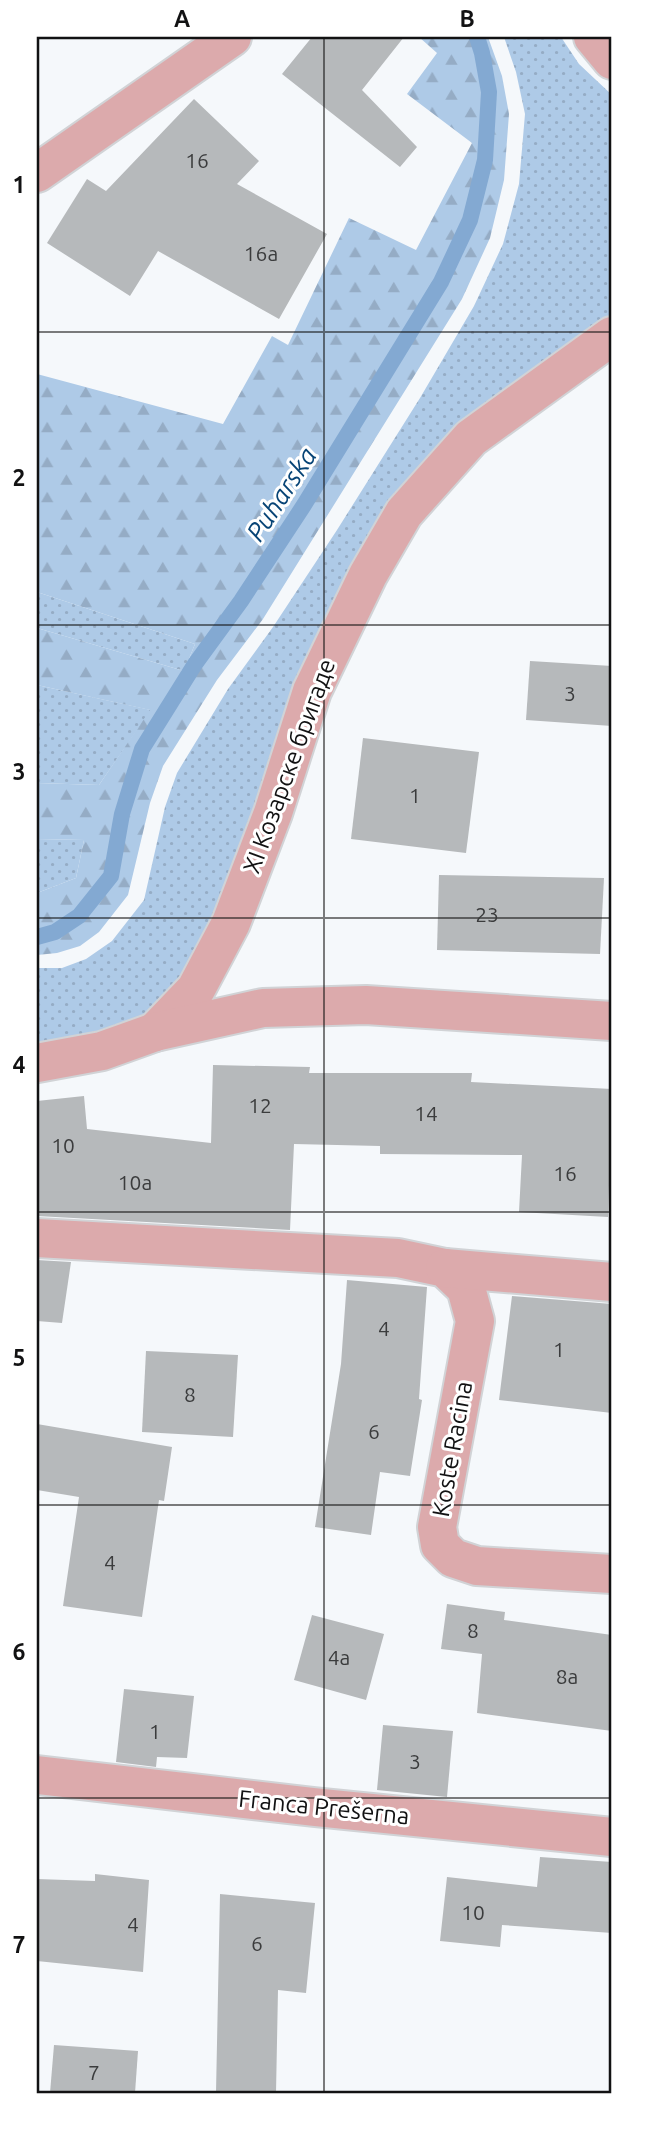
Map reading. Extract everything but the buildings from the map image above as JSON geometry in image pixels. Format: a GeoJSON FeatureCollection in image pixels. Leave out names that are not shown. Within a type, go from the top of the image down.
{"type":"FeatureCollection","features":[{"type":"Feature","properties":{"kind":"street"},"geometry":{"type":"LineString","coordinates":[[37,173],[232,37]]}},
{"type":"Feature","properties":{"kind":"street"},"geometry":{"type":"LineString","coordinates":[[593,37],[612,60]]}},
{"type":"Feature","properties":{"kind":"street","name":"XI Козарске бригаде"},"geometry":{"type":"LineString","coordinates":[[155,1032],[196,989],[231,923],[273,813],[312,691],[368,575],[404,513],[471,438],[612,336]]}},
{"type":"Feature","properties":{"kind":"street","name":"XI Козарске бригаде"},"geometry":{"type":"LineString","coordinates":[[37,1063],[102,1051],[155,1032],[263,1009],[366,1005],[612,1021]]}},
{"type":"Feature","properties":{"kind":"street"},"geometry":{"type":"LineString","coordinates":[[37,1238],[398,1258],[445,1268],[612,1282]]}},
{"type":"Feature","properties":{"kind":"street","name":"Koste Racina"},"geometry":{"type":"LineString","coordinates":[[445,1268],[466,1288],[475,1321],[437,1527],[440,1545],[453,1558],[477,1566],[612,1574]]}},
{"type":"Feature","properties":{"kind":"street","name":"Franca Prešerna"},"geometry":{"type":"LineString","coordinates":[[37,1775],[314,1807],[612,1837]]}},
{"type":"Feature","properties":{"kind":"green space"},"geometry":{"type":"Polygon","coordinates":[[[419,37],[488,37],[502,76],[509,114],[504,180],[490,238],[462,299],[263,619],[217,680],[163,766],[150,803],[128,895],[99,932],[80,946],[57,953],[37,955],[37,893],[76,878],[84,840],[37,839],[37,783],[99,785],[150,710],[37,685],[37,628],[184,671],[195,644],[37,592],[37,374],[223,424],[272,336],[288,345],[349,218],[416,250],[472,143],[407,94],[437,53],[419,37]]]}},
{"type":"Feature","properties":{"kind":"green space"},"geometry":{"type":"Polygon","coordinates":[[[504,37],[561,37],[579,64],[612,95],[612,349],[537,399],[415,513],[305,723],[178,990],[140,1027],[37,1056],[37,968],[62,968],[86,959],[112,941],[144,900],[165,807],[177,773],[228,689],[337,530],[420,398],[474,306],[503,244],[519,184],[525,114],[516,72],[504,37]]]}},
{"type":"Feature","properties":{"kind":"green space"},"geometry":{"type":"Polygon","coordinates":[[[37,592],[195,644],[184,671],[37,628],[37,592]]]}},
{"type":"Feature","properties":{"kind":"green space"},"geometry":{"type":"Polygon","coordinates":[[[37,685],[151,710],[99,785],[37,783],[37,685]]]}},
{"type":"Feature","properties":{"kind":"green space"},"geometry":{"type":"Polygon","coordinates":[[[37,839],[84,840],[76,878],[37,893],[37,839]]]}},
{"type":"Feature","properties":{"kind":"waterway","name":"Puharska"},"geometry":{"type":"LineString","coordinates":[[37,937],[55,932],[79,916],[111,876],[122,814],[142,749],[195,664],[241,601],[304,505],[441,282],[470,220],[485,160],[489,92],[477,37]]}}]}
